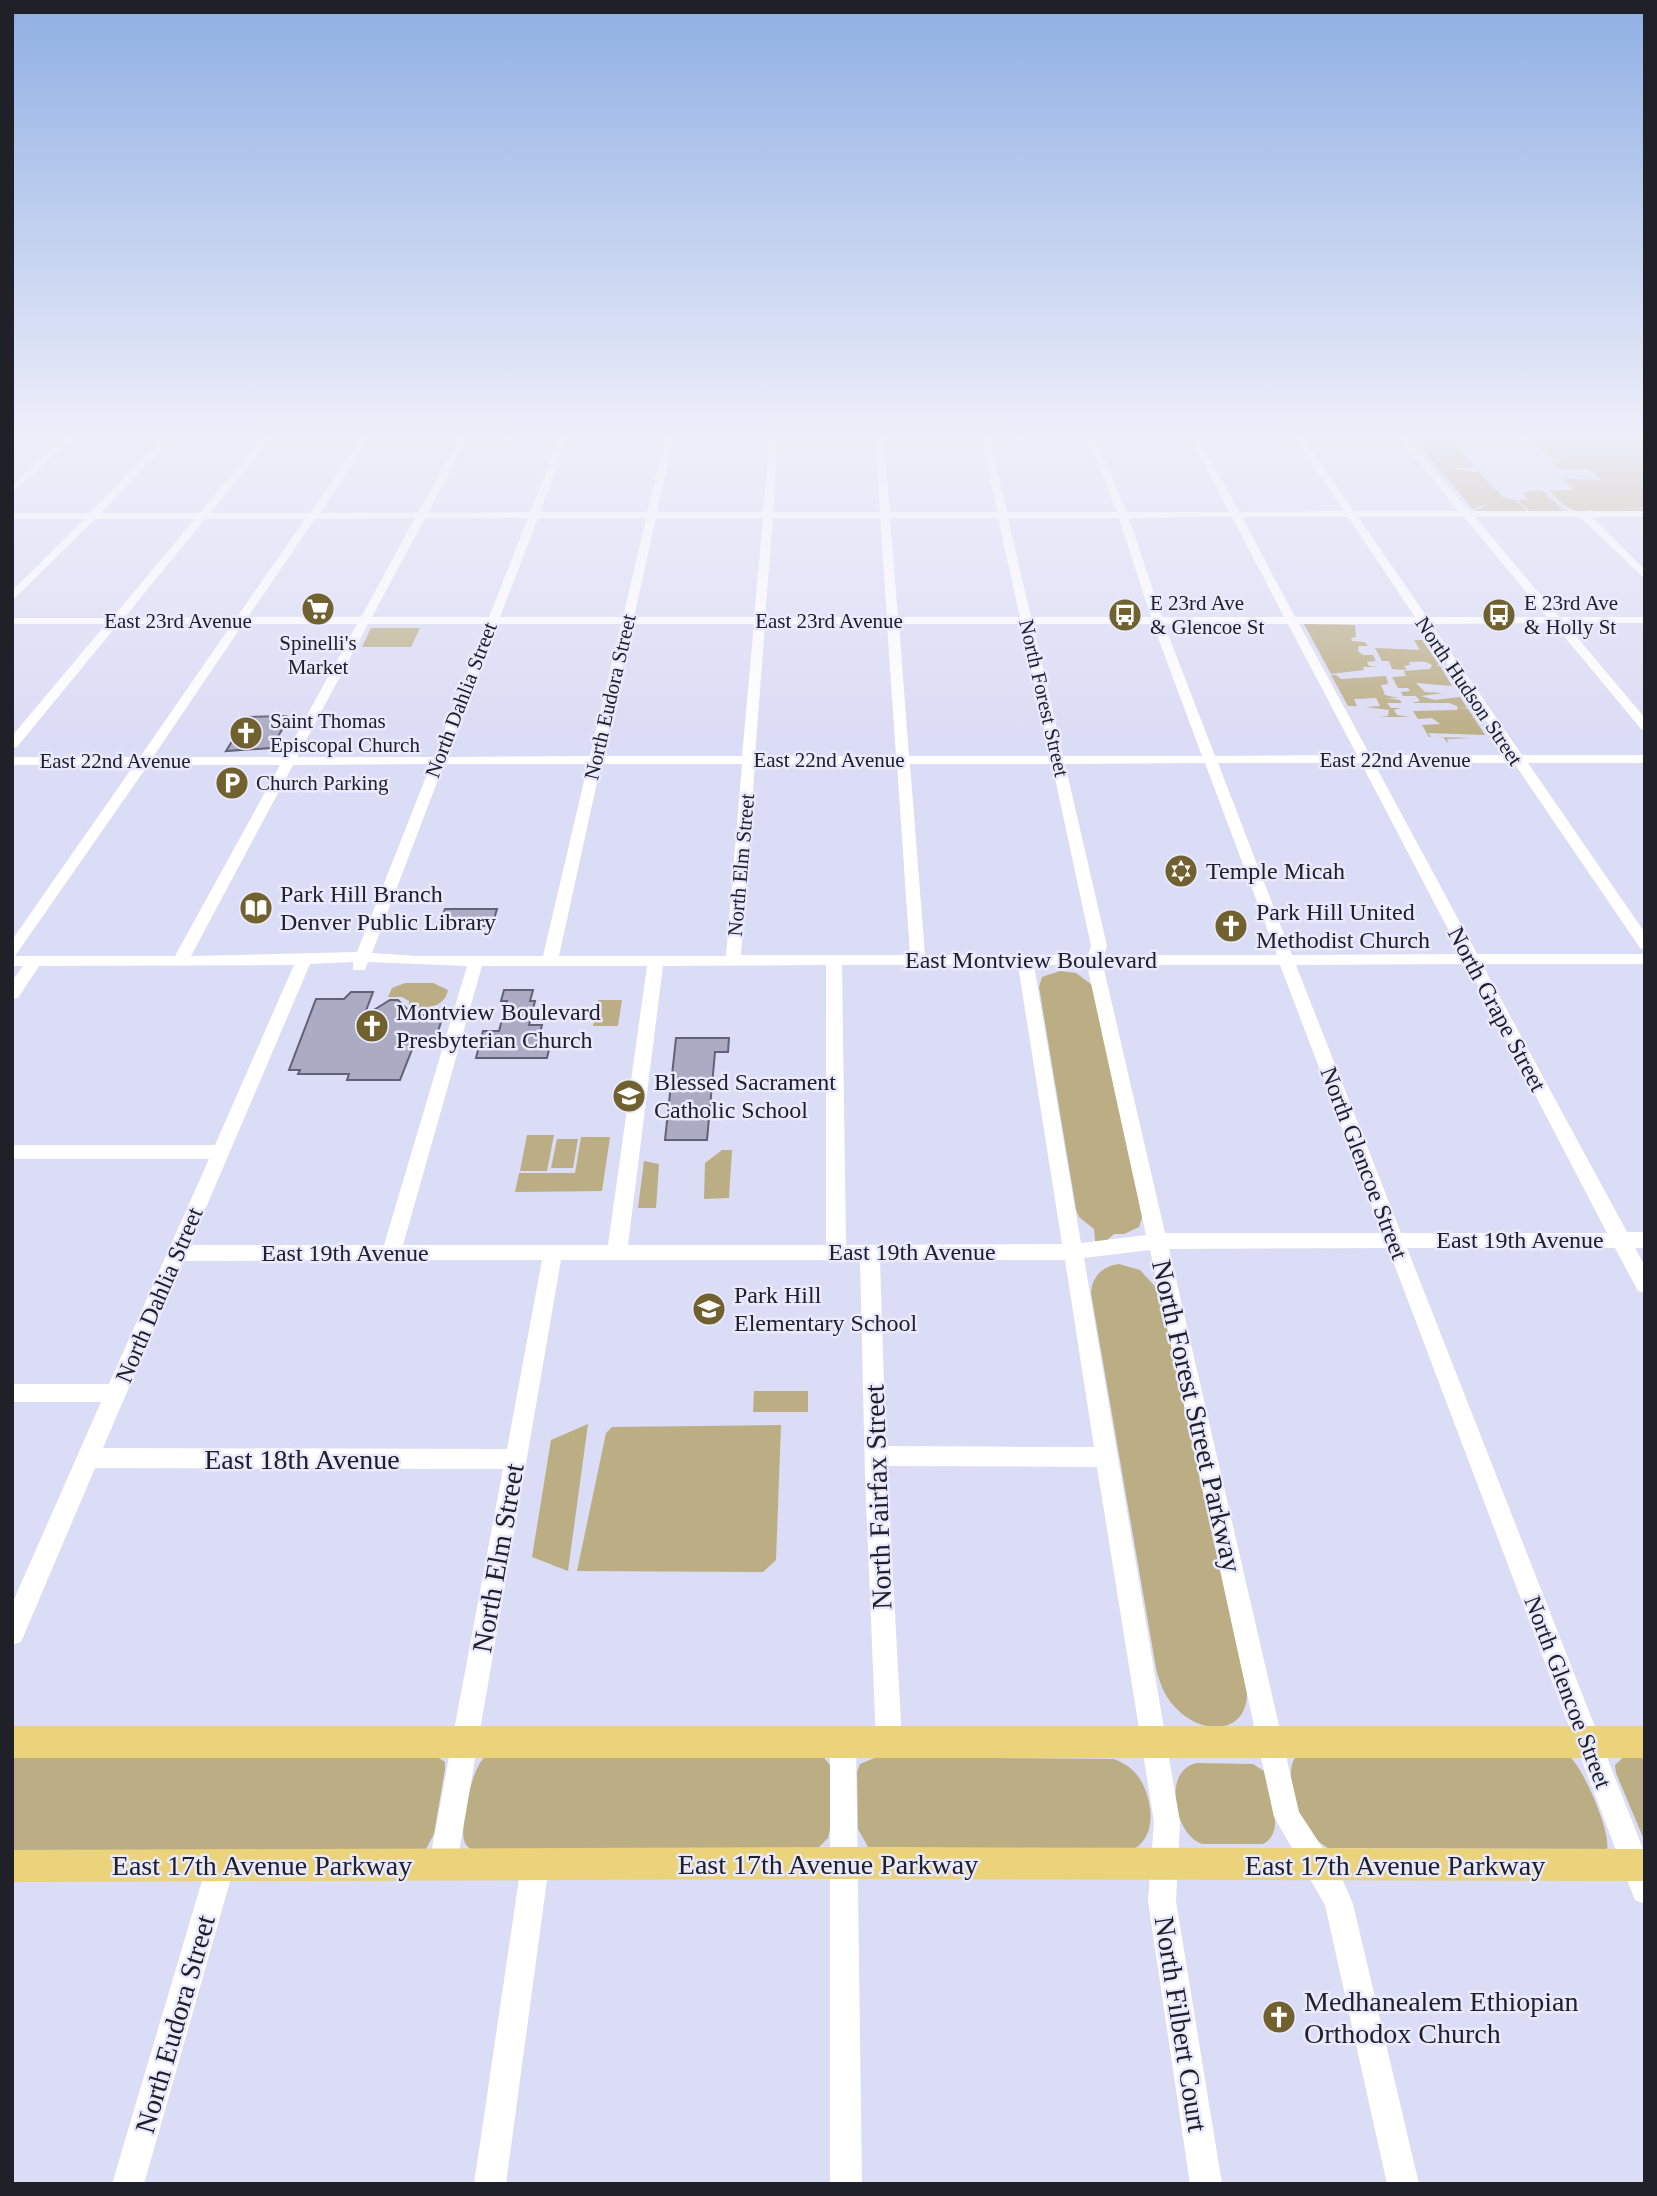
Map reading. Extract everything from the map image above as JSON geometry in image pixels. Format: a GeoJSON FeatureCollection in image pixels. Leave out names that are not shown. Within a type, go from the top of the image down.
{"type":"FeatureCollection","features":[{"type":"Feature","properties":{"kind":"main road"},"geometry":{"type":"LineString","coordinates":[[12,1742],[1645,1742]]}},
{"type":"Feature","properties":{"kind":"main road","name":"East 17th Avenue Parkway"},"geometry":{"type":"LineString","coordinates":[[12,1866],[1162,1864],[1642,1873]]}},
{"type":"Feature","properties":{"kind":"street"},"geometry":{"type":"LineString","coordinates":[[12,598],[72,537]]}},
{"type":"Feature","properties":{"kind":"street"},"geometry":{"type":"LineString","coordinates":[[12,744],[184,537]]}},
{"type":"Feature","properties":{"kind":"street"},"geometry":{"type":"LineString","coordinates":[[12,953],[296,537]]}},
{"type":"Feature","properties":{"kind":"street"},"geometry":{"type":"LineString","coordinates":[[180,961],[409,537]]}},
{"type":"Feature","properties":{"kind":"street","name":"North Dahlia Street"},"geometry":{"type":"LineString","coordinates":[[361,961],[524,537]]}},
{"type":"Feature","properties":{"kind":"street","name":"North Eudora Street"},"geometry":{"type":"LineString","coordinates":[[550,960],[647,537]]}},
{"type":"Feature","properties":{"kind":"street","name":"North Elm Street"},"geometry":{"type":"LineString","coordinates":[[733,960],[765,537]]}},
{"type":"Feature","properties":{"kind":"street"},"geometry":{"type":"LineString","coordinates":[[887,537],[918,960]]}},
{"type":"Feature","properties":{"kind":"street","name":"North Forest Street"},"geometry":{"type":"LineString","coordinates":[[1008,537],[1099,946],[1094,960]]}},
{"type":"Feature","properties":{"kind":"street","name":"North Glencoe Street"},"geometry":{"type":"LineString","coordinates":[[1130,537],[1210,760],[1394,1240],[1587,1742],[1642,1873]]}},
{"type":"Feature","properties":{"kind":"street","name":"North Grape Street"},"geometry":{"type":"LineString","coordinates":[[1247,537],[1645,1285]]}},
{"type":"Feature","properties":{"kind":"street","name":"North Hudson Street"},"geometry":{"type":"LineString","coordinates":[[1366,537],[1645,945]]}},
{"type":"Feature","properties":{"kind":"street"},"geometry":{"type":"LineString","coordinates":[[1486,537],[1645,726]]}},
{"type":"Feature","properties":{"kind":"street"},"geometry":{"type":"LineString","coordinates":[[1606,537],[1645,576]]}},
{"type":"Feature","properties":{"kind":"street","name":"East 23rd Avenue"},"geometry":{"type":"LineString","coordinates":[[12,621],[1645,620]]}},
{"type":"Feature","properties":{"kind":"street","name":"East 22nd Avenue"},"geometry":{"type":"LineString","coordinates":[[12,761],[1645,760]]}},
{"type":"Feature","properties":{"kind":"street","name":"East Montview Boulevard"},"geometry":{"type":"LineString","coordinates":[[12,961],[1645,959]]}},
{"type":"Feature","properties":{"kind":"street"},"geometry":{"type":"LineString","coordinates":[[617,1253],[656,960]]}},
{"type":"Feature","properties":{"kind":"street"},"geometry":{"type":"LineString","coordinates":[[834,960],[836,1252]]}},
{"type":"Feature","properties":{"kind":"street"},"geometry":{"type":"LineString","coordinates":[[1025,960],[1154,1742]]}},
{"type":"Feature","properties":{"kind":"street","name":"North Forest Street Parkway"},"geometry":{"type":"LineString","coordinates":[[1094,960],[1287,1816],[1317,1865]]}},
{"type":"Feature","properties":{"kind":"street"},"geometry":{"type":"LineString","coordinates":[[12,994],[34,961]]}},
{"type":"Feature","properties":{"kind":"street"},"geometry":{"type":"LineString","coordinates":[[391,1253],[476,961]]}},
{"type":"Feature","properties":{"kind":"street","name":"North Dahlia Street"},"geometry":{"type":"LineString","coordinates":[[12,1633],[303,962]]}},
{"type":"Feature","properties":{"kind":"street"},"geometry":{"type":"LineString","coordinates":[[12,1152],[221,1152]]}},
{"type":"Feature","properties":{"kind":"street","name":"East 19th Avenue"},"geometry":{"type":"LineString","coordinates":[[178,1253],[1073,1252],[1158,1241],[1645,1240]]}},
{"type":"Feature","properties":{"kind":"street","name":"North Fairfax Street"},"geometry":{"type":"LineString","coordinates":[[870,1252],[889,1742]]}},
{"type":"Feature","properties":{"kind":"street","name":"North Elm Street"},"geometry":{"type":"LineString","coordinates":[[443,1864],[553,1253]]}},
{"type":"Feature","properties":{"kind":"street"},"geometry":{"type":"LineString","coordinates":[[12,1393],[117,1393]]}},
{"type":"Feature","properties":{"kind":"street"},"geometry":{"type":"LineString","coordinates":[[876,1457],[1107,1457]]}},
{"type":"Feature","properties":{"kind":"street","name":"East 18th Avenue"},"geometry":{"type":"LineString","coordinates":[[89,1458],[516,1459]]}},
{"type":"Feature","properties":{"kind":"street"},"geometry":{"type":"LineString","coordinates":[[843,1742],[846,2184]]}},
{"type":"Feature","properties":{"kind":"street","name":"North Filbert Court"},"geometry":{"type":"LineString","coordinates":[[1154,1742],[1167,1822],[1167,1847],[1162,1864],[1162,1901],[1206,2184]]}},
{"type":"Feature","properties":{"kind":"street","name":"North Eudora Street"},"geometry":{"type":"LineString","coordinates":[[128,2184],[221,1864]]}},
{"type":"Feature","properties":{"kind":"street"},"geometry":{"type":"LineString","coordinates":[[1317,1865],[1339,1904],[1403,2184]]}},
{"type":"Feature","properties":{"kind":"street"},"geometry":{"type":"LineString","coordinates":[[489,2184],[536,1866]]}},
{"type":"Feature","properties":{"kind":"shaded area"},"geometry":{"type":"Polygon","coordinates":[[[1304,624],[1355,625],[1356,637],[1351,638],[1352,641],[1365,642],[1368,646],[1359,646],[1358,651],[1363,655],[1373,655],[1376,661],[1367,662],[1369,666],[1380,667],[1363,667],[1364,670],[1331,674],[1304,624]]]}},
{"type":"Feature","properties":{"kind":"shaded area"},"geometry":{"type":"Polygon","coordinates":[[[371,628],[420,628],[411,647],[362,647],[371,628]]]}},
{"type":"Feature","properties":{"kind":"shaded area"},"geometry":{"type":"Polygon","coordinates":[[[1414,640],[1422,640],[1439,665],[1435,666],[1440,666],[1452,686],[1416,683],[1425,692],[1443,693],[1421,696],[1435,700],[1460,697],[1467,708],[1449,703],[1412,703],[1420,701],[1416,696],[1403,696],[1401,692],[1410,691],[1408,688],[1398,688],[1392,677],[1406,676],[1404,671],[1430,669],[1432,665],[1409,662],[1410,665],[1404,666],[1407,670],[1392,669],[1389,661],[1382,661],[1375,648],[1420,650],[1414,640]]]}},
{"type":"Feature","properties":{"kind":"shaded area"},"geometry":{"type":"Polygon","coordinates":[[[1331,675],[1341,679],[1386,676],[1388,684],[1381,685],[1385,695],[1398,698],[1386,698],[1400,700],[1402,703],[1387,703],[1391,708],[1401,708],[1394,710],[1397,715],[1410,717],[1379,717],[1388,716],[1389,710],[1366,707],[1380,706],[1376,698],[1354,699],[1357,706],[1348,706],[1331,675]]]}},
{"type":"Feature","properties":{"kind":"shaded area"},"geometry":{"type":"Polygon","coordinates":[[[1457,707],[1468,709],[1485,735],[1428,733],[1429,737],[1422,725],[1440,724],[1432,718],[1418,719],[1413,711],[1456,710],[1457,707]]]}},
{"type":"Feature","properties":{"kind":"shaded area"},"geometry":{"type":"Polygon","coordinates":[[[1443,737],[1471,738],[1447,739],[1448,743],[1443,737]]]}},
{"type":"Feature","properties":{"kind":"shaded area"},"geometry":{"type":"Polygon","coordinates":[[[1060,971],[1076,973],[1092,985],[1143,1215],[1139,1227],[1124,1234],[1114,1234],[1096,1250],[1094,1229],[1079,1217],[1076,1209],[1039,987],[1042,977],[1060,971]]]}},
{"type":"Feature","properties":{"kind":"shaded area"},"geometry":{"type":"Polygon","coordinates":[[[405,983],[433,983],[448,990],[438,1004],[409,1008],[409,1001],[402,997],[388,997],[392,988],[405,983]]]}},
{"type":"Feature","properties":{"kind":"shaded area"},"geometry":{"type":"Polygon","coordinates":[[[598,1000],[622,1000],[618,1026],[593,1026],[598,1000]]]}},
{"type":"Feature","properties":{"kind":"shaded area"},"geometry":{"type":"Polygon","coordinates":[[[527,1135],[554,1135],[547,1171],[520,1171],[527,1135]]]}},
{"type":"Feature","properties":{"kind":"shaded area"},"geometry":{"type":"Polygon","coordinates":[[[581,1137],[610,1137],[602,1191],[515,1192],[519,1173],[575,1173],[581,1137]]]}},
{"type":"Feature","properties":{"kind":"shaded area"},"geometry":{"type":"Polygon","coordinates":[[[557,1139],[578,1139],[573,1168],[551,1168],[557,1139]]]}},
{"type":"Feature","properties":{"kind":"shaded area"},"geometry":{"type":"Polygon","coordinates":[[[722,1150],[732,1150],[729,1198],[704,1199],[705,1163],[722,1150]]]}},
{"type":"Feature","properties":{"kind":"shaded area"},"geometry":{"type":"Polygon","coordinates":[[[644,1161],[659,1164],[656,1208],[638,1208],[644,1161]]]}},
{"type":"Feature","properties":{"kind":"shaded area"},"geometry":{"type":"Polygon","coordinates":[[[1119,1264],[1140,1270],[1160,1292],[1247,1691],[1240,1716],[1233,1723],[1223,1726],[1201,1724],[1180,1712],[1164,1692],[1156,1668],[1091,1293],[1093,1282],[1099,1273],[1119,1264]]]}},
{"type":"Feature","properties":{"kind":"shaded area"},"geometry":{"type":"Polygon","coordinates":[[[754,1391],[808,1391],[808,1412],[753,1412],[754,1391]]]}},
{"type":"Feature","properties":{"kind":"shaded area"},"geometry":{"type":"Polygon","coordinates":[[[588,1424],[568,1571],[532,1557],[551,1440],[588,1424]]]}},
{"type":"Feature","properties":{"kind":"shaded area"},"geometry":{"type":"Polygon","coordinates":[[[781,1425],[776,1560],[763,1572],[577,1571],[606,1433],[612,1427],[781,1425]]]}},
{"type":"Feature","properties":{"kind":"shaded area"},"geometry":{"type":"Polygon","coordinates":[[[821,1754],[830,1765],[830,1829],[828,1838],[818,1848],[477,1851],[469,1847],[464,1840],[468,1797],[475,1773],[484,1758],[821,1754]]]}},
{"type":"Feature","properties":{"kind":"shaded area"},"geometry":{"type":"Polygon","coordinates":[[[1626,1755],[1645,1755],[1645,1842],[1616,1773],[1615,1765],[1626,1755]]]}},
{"type":"Feature","properties":{"kind":"shaded area"},"geometry":{"type":"Polygon","coordinates":[[[1569,1756],[1575,1762],[1595,1800],[1605,1829],[1607,1849],[1328,1848],[1314,1838],[1304,1824],[1297,1810],[1291,1781],[1295,1758],[1569,1756]]]}},
{"type":"Feature","properties":{"kind":"shaded area"},"geometry":{"type":"Polygon","coordinates":[[[12,1757],[439,1758],[445,1762],[445,1769],[434,1834],[426,1849],[12,1854],[12,1757]]]}},
{"type":"Feature","properties":{"kind":"shaded area"},"geometry":{"type":"Polygon","coordinates":[[[877,1757],[1114,1759],[1132,1770],[1142,1784],[1150,1805],[1149,1827],[1140,1844],[1131,1850],[868,1847],[858,1829],[857,1772],[860,1764],[877,1757]]]}},
{"type":"Feature","properties":{"kind":"shaded area"},"geometry":{"type":"Polygon","coordinates":[[[1197,1763],[1253,1764],[1264,1771],[1275,1821],[1270,1838],[1263,1844],[1204,1844],[1194,1840],[1180,1819],[1175,1791],[1178,1778],[1185,1769],[1197,1763]]]}},
{"type":"Feature","properties":{"kind":"building","name":"Saint Thomas Episcopal Church"},"geometry":{"type":"Polygon","coordinates":[[[247,717],[289,718],[271,748],[226,751],[247,717]]]}},
{"type":"Feature","properties":{"kind":"building"},"geometry":{"type":"Polygon","coordinates":[[[445,909],[497,909],[492,926],[439,926],[445,909]]]}},
{"type":"Feature","properties":{"kind":"building"},"geometry":{"type":"Polygon","coordinates":[[[504,990],[533,990],[530,1001],[535,1001],[529,1025],[542,1025],[538,1041],[551,1041],[547,1058],[476,1058],[483,1031],[499,1031],[507,1001],[501,1001],[504,990]]]}},
{"type":"Feature","properties":{"kind":"building","name":"Montview Boulevard Presbyterian Church"},"geometry":{"type":"Polygon","coordinates":[[[351,992],[373,992],[364,1016],[390,1000],[398,1000],[408,1010],[406,1015],[428,1015],[430,1008],[445,1008],[435,1042],[415,1042],[400,1080],[347,1080],[349,1074],[298,1074],[300,1070],[289,1070],[316,999],[344,999],[351,992]]]}},
{"type":"Feature","properties":{"kind":"building"},"geometry":{"type":"Polygon","coordinates":[[[676,1038],[729,1038],[728,1052],[715,1052],[707,1140],[665,1140],[676,1038]]]}},
{"type":"Feature","properties":{"kind":"place","name":"Spinelli's Market"},"geometry":{"type":"Point","coordinates":[318,609]}},
{"type":"Feature","properties":{"kind":"place","name":"E 23rd Ave & Glencoe St"},"geometry":{"type":"Point","coordinates":[1125,615]}},
{"type":"Feature","properties":{"kind":"place","name":"E 23rd Ave & Holly St"},"geometry":{"type":"Point","coordinates":[1499,615]}},
{"type":"Feature","properties":{"kind":"place","name":"Saint Thomas Episcopal Church"},"geometry":{"type":"Point","coordinates":[246,733]}},
{"type":"Feature","properties":{"kind":"place","name":"Church Parking"},"geometry":{"type":"Point","coordinates":[232,783]}},
{"type":"Feature","properties":{"kind":"place","name":"Temple Micah"},"geometry":{"type":"Point","coordinates":[1181,871]}},
{"type":"Feature","properties":{"kind":"place","name":"Park Hill Branch Denver Public Library"},"geometry":{"type":"Point","coordinates":[256,908]}},
{"type":"Feature","properties":{"kind":"place","name":"Park Hill United Methodist Church"},"geometry":{"type":"Point","coordinates":[1231,926]}},
{"type":"Feature","properties":{"kind":"place","name":"Montview Boulevard Presbyterian Church"},"geometry":{"type":"Point","coordinates":[372,1026]}},
{"type":"Feature","properties":{"kind":"place","name":"Blessed Sacrament Catholic School"},"geometry":{"type":"Point","coordinates":[629,1096]}},
{"type":"Feature","properties":{"kind":"place","name":"Park Hill Elementary School"},"geometry":{"type":"Point","coordinates":[709,1309]}},
{"type":"Feature","properties":{"kind":"place","name":"Medhanealem Ethiopian Orthodox Church"},"geometry":{"type":"Point","coordinates":[1279,2017]}}]}
